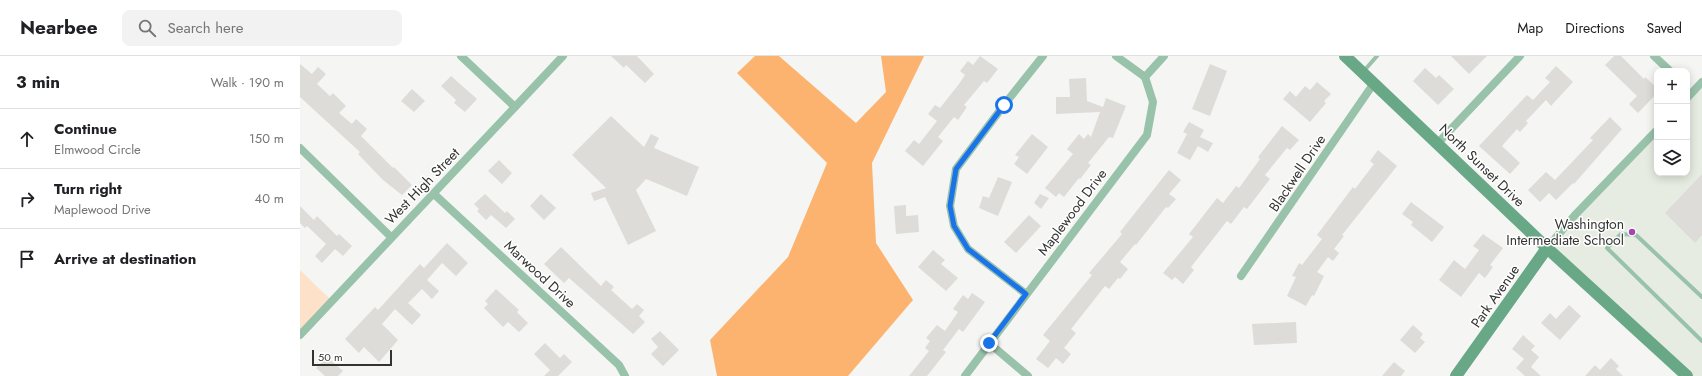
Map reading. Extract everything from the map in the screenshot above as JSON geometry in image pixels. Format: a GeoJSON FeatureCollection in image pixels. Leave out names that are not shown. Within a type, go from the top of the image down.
{"type":"FeatureCollection","features":[{"type":"Feature","properties":{"kind":"main road","name":"North Sunset Drive"},"geometry":{"type":"LineString","coordinates":[[1345,56],[1547,248],[1687,376]]}},
{"type":"Feature","properties":{"kind":"main road","name":"Park Avenue"},"geometry":{"type":"LineString","coordinates":[[1456,376],[1547,248]]}},
{"type":"Feature","properties":{"kind":"street"},"geometry":{"type":"LineString","coordinates":[[461,56],[515,107]]}},
{"type":"Feature","properties":{"kind":"street","name":"West High Street"},"geometry":{"type":"LineString","coordinates":[[300,335],[563,56]]}},
{"type":"Feature","properties":{"kind":"street"},"geometry":{"type":"LineString","coordinates":[[1026,294],[968,249],[954,226],[950,206],[956,169],[1043,56]]}},
{"type":"Feature","properties":{"kind":"street"},"geometry":{"type":"LineString","coordinates":[[1116,56],[1145,77],[1164,56]]}},
{"type":"Feature","properties":{"kind":"street"},"geometry":{"type":"LineString","coordinates":[[1437,144],[1520,56]]}},
{"type":"Feature","properties":{"kind":"street"},"geometry":{"type":"LineString","coordinates":[[1654,56],[1667,68]]}},
{"type":"Feature","properties":{"kind":"street","name":"Maplewood Drive"},"geometry":{"type":"LineString","coordinates":[[965,376],[1147,135],[1153,102],[1145,77]]}},
{"type":"Feature","properties":{"kind":"street"},"geometry":{"type":"LineString","coordinates":[[1690,92],[1702,82]]}},
{"type":"Feature","properties":{"kind":"street","name":"Blackwell Drive"},"geometry":{"type":"LineString","coordinates":[[1242,276],[1374,83]]}},
{"type":"Feature","properties":{"kind":"street","name":"Park Avenue"},"geometry":{"type":"LineString","coordinates":[[1547,248],[1654,133]]}},
{"type":"Feature","properties":{"kind":"street"},"geometry":{"type":"LineString","coordinates":[[300,148],[391,237]]}},
{"type":"Feature","properties":{"kind":"street","name":"Marwood Drive"},"geometry":{"type":"LineString","coordinates":[[434,194],[619,365],[625,376]]}},
{"type":"Feature","properties":{"kind":"street"},"geometry":{"type":"LineString","coordinates":[[989,343],[1028,376]]}},
{"type":"Feature","properties":{"kind":"lane"},"geometry":{"type":"LineString","coordinates":[[1362,72],[1377,56]]}},
{"type":"Feature","properties":{"kind":"lane"},"geometry":{"type":"LineString","coordinates":[[1702,297],[1636,235],[1621,234],[1607,248],[1702,341]]}},
{"type":"Feature","properties":{"kind":"shaded area"},"geometry":{"type":"Polygon","coordinates":[[[755,56],[779,56],[856,123],[886,92],[881,56],[924,56],[872,163],[876,243],[913,300],[848,376],[717,376],[710,340],[788,257],[827,163],[737,73],[755,56]]]}},
{"type":"Feature","properties":{"kind":"shaded area","name":"Washington Intermediate School"},"geometry":{"type":"Polygon","coordinates":[[[1702,82],[1702,376],[1687,376],[1547,249],[1654,133],[1654,176],[1690,176],[1690,95],[1702,82]]]}},
{"type":"Feature","properties":{"kind":"shaded area"},"geometry":{"type":"Polygon","coordinates":[[[300,270],[332,301],[300,335],[300,270]]]}},
{"type":"Feature","properties":{"kind":"building"},"geometry":{"type":"Polygon","coordinates":[[[611,56],[637,56],[654,74],[645,83],[626,65],[624,68],[611,56]]]}},
{"type":"Feature","properties":{"kind":"building"},"geometry":{"type":"Polygon","coordinates":[[[980,56],[998,69],[987,83],[984,81],[964,105],[967,107],[958,120],[954,117],[938,137],[943,141],[923,166],[905,151],[914,140],[919,144],[937,121],[928,114],[935,105],[940,108],[959,84],[965,75],[960,71],[968,61],[973,65],[980,56]]]}},
{"type":"Feature","properties":{"kind":"building"},"geometry":{"type":"Polygon","coordinates":[[[1451,56],[1487,56],[1469,74],[1451,56]]]}},
{"type":"Feature","properties":{"kind":"building"},"geometry":{"type":"Polygon","coordinates":[[[1614,56],[1621,56],[1644,79],[1645,77],[1654,85],[1654,96],[1638,113],[1629,104],[1637,96],[1605,65],[1614,56]]]}},
{"type":"Feature","properties":{"kind":"building"},"geometry":{"type":"Polygon","coordinates":[[[300,64],[312,74],[318,67],[326,74],[317,84],[330,96],[333,93],[346,106],[339,113],[352,124],[356,119],[367,129],[361,136],[412,185],[402,195],[383,180],[358,154],[360,152],[300,97],[300,64]]]}},
{"type":"Feature","properties":{"kind":"building"},"geometry":{"type":"Polygon","coordinates":[[[1210,64],[1227,71],[1210,116],[1192,109],[1210,64]]]}},
{"type":"Feature","properties":{"kind":"building"},"geometry":{"type":"Polygon","coordinates":[[[1556,66],[1573,82],[1551,106],[1546,100],[1526,121],[1528,123],[1520,132],[1517,129],[1502,146],[1520,163],[1510,174],[1479,146],[1527,95],[1533,100],[1550,82],[1545,78],[1556,66]]]}},
{"type":"Feature","properties":{"kind":"building"},"geometry":{"type":"Polygon","coordinates":[[[1425,68],[1436,78],[1439,75],[1454,89],[1438,105],[1413,81],[1425,68]]]}},
{"type":"Feature","properties":{"kind":"building"},"geometry":{"type":"Polygon","coordinates":[[[451,76],[477,99],[465,112],[454,103],[456,100],[441,86],[451,76]]]}},
{"type":"Feature","properties":{"kind":"building"},"geometry":{"type":"Polygon","coordinates":[[[1086,78],[1087,101],[1103,107],[1106,98],[1126,106],[1113,138],[1109,137],[1088,163],[1091,165],[1064,197],[1059,193],[1056,197],[1045,188],[1073,154],[1067,149],[1079,134],[1084,139],[1088,134],[1091,137],[1100,112],[1056,114],[1056,97],[1070,97],[1069,79],[1086,78]]]}},
{"type":"Feature","properties":{"kind":"building"},"geometry":{"type":"Polygon","coordinates":[[[1317,82],[1331,94],[1324,101],[1326,103],[1310,122],[1283,99],[1290,91],[1296,97],[1305,86],[1310,90],[1317,82]]]}},
{"type":"Feature","properties":{"kind":"building"},"geometry":{"type":"Polygon","coordinates":[[[412,89],[425,101],[414,112],[401,101],[412,89]]]}},
{"type":"Feature","properties":{"kind":"building"},"geometry":{"type":"Polygon","coordinates":[[[611,116],[644,147],[651,134],[659,138],[654,148],[699,167],[687,196],[646,179],[636,190],[656,231],[628,245],[605,197],[594,201],[591,193],[606,188],[572,155],[611,116]]]}},
{"type":"Feature","properties":{"kind":"building"},"geometry":{"type":"Polygon","coordinates":[[[1610,117],[1622,129],[1574,184],[1573,183],[1556,200],[1549,193],[1540,202],[1528,190],[1546,172],[1555,180],[1593,140],[1590,138],[1610,117]]]}},
{"type":"Feature","properties":{"kind":"building"},"geometry":{"type":"Polygon","coordinates":[[[1189,122],[1204,130],[1200,137],[1213,143],[1208,152],[1198,146],[1190,160],[1177,153],[1187,134],[1183,132],[1189,122]]]}},
{"type":"Feature","properties":{"kind":"building"},"geometry":{"type":"Polygon","coordinates":[[[1282,126],[1299,140],[1290,150],[1287,148],[1265,175],[1270,179],[1247,209],[1244,207],[1231,224],[1227,221],[1191,267],[1194,270],[1183,284],[1175,277],[1172,280],[1163,273],[1193,237],[1189,234],[1217,198],[1223,203],[1236,186],[1239,188],[1260,159],[1258,157],[1282,126]]]}},
{"type":"Feature","properties":{"kind":"building"},"geometry":{"type":"Polygon","coordinates":[[[1032,134],[1048,147],[1027,174],[1014,164],[1019,157],[1015,155],[1032,134]]]}},
{"type":"Feature","properties":{"kind":"building"},"geometry":{"type":"Polygon","coordinates":[[[1378,150],[1397,166],[1342,235],[1344,236],[1334,249],[1339,253],[1333,261],[1328,257],[1317,272],[1324,276],[1314,296],[1312,295],[1306,306],[1287,296],[1296,277],[1292,276],[1299,263],[1302,265],[1322,239],[1317,235],[1353,187],[1355,189],[1374,164],[1370,161],[1378,150]]]}},
{"type":"Feature","properties":{"kind":"building"},"geometry":{"type":"Polygon","coordinates":[[[499,160],[512,173],[502,184],[488,171],[499,160]]]}},
{"type":"Feature","properties":{"kind":"building"},"geometry":{"type":"Polygon","coordinates":[[[1169,170],[1181,180],[1169,194],[1176,199],[1168,208],[1166,207],[1136,245],[1135,244],[1120,262],[1128,269],[1120,279],[1118,278],[1109,289],[1105,286],[1071,329],[1076,333],[1064,348],[1071,354],[1063,364],[1056,358],[1048,368],[1036,359],[1050,341],[1043,335],[1092,275],[1089,273],[1122,234],[1120,232],[1169,170]]]}},
{"type":"Feature","properties":{"kind":"building"},"geometry":{"type":"Polygon","coordinates":[[[1702,174],[1702,235],[1695,243],[1665,213],[1702,174]]]}},
{"type":"Feature","properties":{"kind":"building"},"geometry":{"type":"Polygon","coordinates":[[[998,177],[1012,182],[998,216],[979,208],[983,196],[989,198],[998,177]]]}},
{"type":"Feature","properties":{"kind":"building"},"geometry":{"type":"Polygon","coordinates":[[[485,194],[505,213],[507,211],[515,219],[506,228],[491,215],[486,220],[477,211],[479,209],[474,204],[485,194]]]}},
{"type":"Feature","properties":{"kind":"building"},"geometry":{"type":"Polygon","coordinates":[[[541,194],[556,208],[544,220],[530,206],[541,194]]]}},
{"type":"Feature","properties":{"kind":"building"},"geometry":{"type":"Polygon","coordinates":[[[1040,194],[1049,198],[1041,209],[1034,203],[1040,194]]]}},
{"type":"Feature","properties":{"kind":"building"},"geometry":{"type":"Polygon","coordinates":[[[1411,202],[1444,227],[1432,242],[1411,225],[1413,222],[1402,214],[1411,202]]]}},
{"type":"Feature","properties":{"kind":"building"},"geometry":{"type":"Polygon","coordinates":[[[906,205],[906,216],[918,215],[919,232],[896,234],[894,206],[906,205]]]}},
{"type":"Feature","properties":{"kind":"building"},"geometry":{"type":"Polygon","coordinates":[[[300,206],[314,220],[317,216],[337,236],[339,234],[352,246],[343,256],[335,249],[322,263],[315,256],[326,244],[307,226],[305,228],[300,223],[300,206]]]}},
{"type":"Feature","properties":{"kind":"building"},"geometry":{"type":"Polygon","coordinates":[[[1029,215],[1041,226],[1016,253],[1004,242],[1029,215]]]}},
{"type":"Feature","properties":{"kind":"building"},"geometry":{"type":"Polygon","coordinates":[[[1483,234],[1503,248],[1490,265],[1493,267],[1485,278],[1479,273],[1461,297],[1439,280],[1454,260],[1465,269],[1479,250],[1473,246],[1483,234]]]}},
{"type":"Feature","properties":{"kind":"building"},"geometry":{"type":"Polygon","coordinates":[[[447,243],[468,263],[456,276],[442,263],[427,280],[439,291],[432,299],[422,289],[408,303],[421,315],[412,325],[395,309],[382,324],[398,340],[379,362],[364,347],[359,353],[345,339],[375,307],[378,310],[420,264],[424,268],[447,243]]]}},
{"type":"Feature","properties":{"kind":"building"},"geometry":{"type":"Polygon","coordinates":[[[561,247],[601,286],[606,280],[614,287],[611,290],[632,309],[637,304],[644,310],[639,316],[645,322],[633,334],[569,278],[564,283],[544,264],[561,247]]]}},
{"type":"Feature","properties":{"kind":"building"},"geometry":{"type":"Polygon","coordinates":[[[933,250],[945,260],[941,264],[958,278],[946,291],[918,267],[933,250]]]}},
{"type":"Feature","properties":{"kind":"building"},"geometry":{"type":"Polygon","coordinates":[[[496,289],[519,310],[517,312],[528,323],[519,332],[508,322],[503,327],[484,308],[488,304],[485,301],[496,289]]]}},
{"type":"Feature","properties":{"kind":"building"},"geometry":{"type":"Polygon","coordinates":[[[972,293],[985,302],[963,332],[959,329],[943,350],[946,352],[927,376],[909,376],[929,351],[925,348],[930,341],[926,338],[937,325],[945,331],[958,312],[953,309],[963,295],[968,299],[972,293]]]}},
{"type":"Feature","properties":{"kind":"building"},"geometry":{"type":"Polygon","coordinates":[[[1569,305],[1581,316],[1560,340],[1541,323],[1550,313],[1556,319],[1569,305]]]}},
{"type":"Feature","properties":{"kind":"building"},"geometry":{"type":"Polygon","coordinates":[[[1296,322],[1297,343],[1254,345],[1252,324],[1296,322]]]}},
{"type":"Feature","properties":{"kind":"building"},"geometry":{"type":"Polygon","coordinates":[[[1413,325],[1423,334],[1420,338],[1425,342],[1415,353],[1400,340],[1413,325]]]}},
{"type":"Feature","properties":{"kind":"building"},"geometry":{"type":"Polygon","coordinates":[[[660,331],[679,350],[663,366],[651,354],[658,347],[651,339],[660,331]]]}},
{"type":"Feature","properties":{"kind":"building"},"geometry":{"type":"Polygon","coordinates":[[[1523,335],[1535,346],[1531,350],[1539,357],[1531,367],[1541,376],[1525,376],[1516,368],[1524,359],[1512,349],[1523,335]]]}},
{"type":"Feature","properties":{"kind":"building"},"geometry":{"type":"Polygon","coordinates":[[[545,343],[560,358],[564,354],[572,362],[558,376],[544,376],[550,370],[534,354],[545,343]]]}},
{"type":"Feature","properties":{"kind":"building"},"geometry":{"type":"Polygon","coordinates":[[[327,357],[343,371],[338,376],[325,376],[316,368],[327,357]]]}},
{"type":"Feature","properties":{"kind":"building"},"geometry":{"type":"Polygon","coordinates":[[[1611,358],[1619,366],[1616,369],[1623,376],[1585,376],[1595,365],[1600,370],[1611,358]]]}},
{"type":"Feature","properties":{"kind":"building"},"geometry":{"type":"Polygon","coordinates":[[[1394,362],[1405,371],[1401,376],[1382,376],[1394,362]]]}},
{"type":"Feature","properties":{"kind":"place","name":"Washington Intermediate School"},"geometry":{"type":"Point","coordinates":[1632,232]}},
{"type":"Feature","properties":{"kind":"route"},"geometry":{"type":"LineString","coordinates":[[989,343],[1026,294],[968,249],[954,226],[950,206],[956,169],[1004,105]]}}]}
